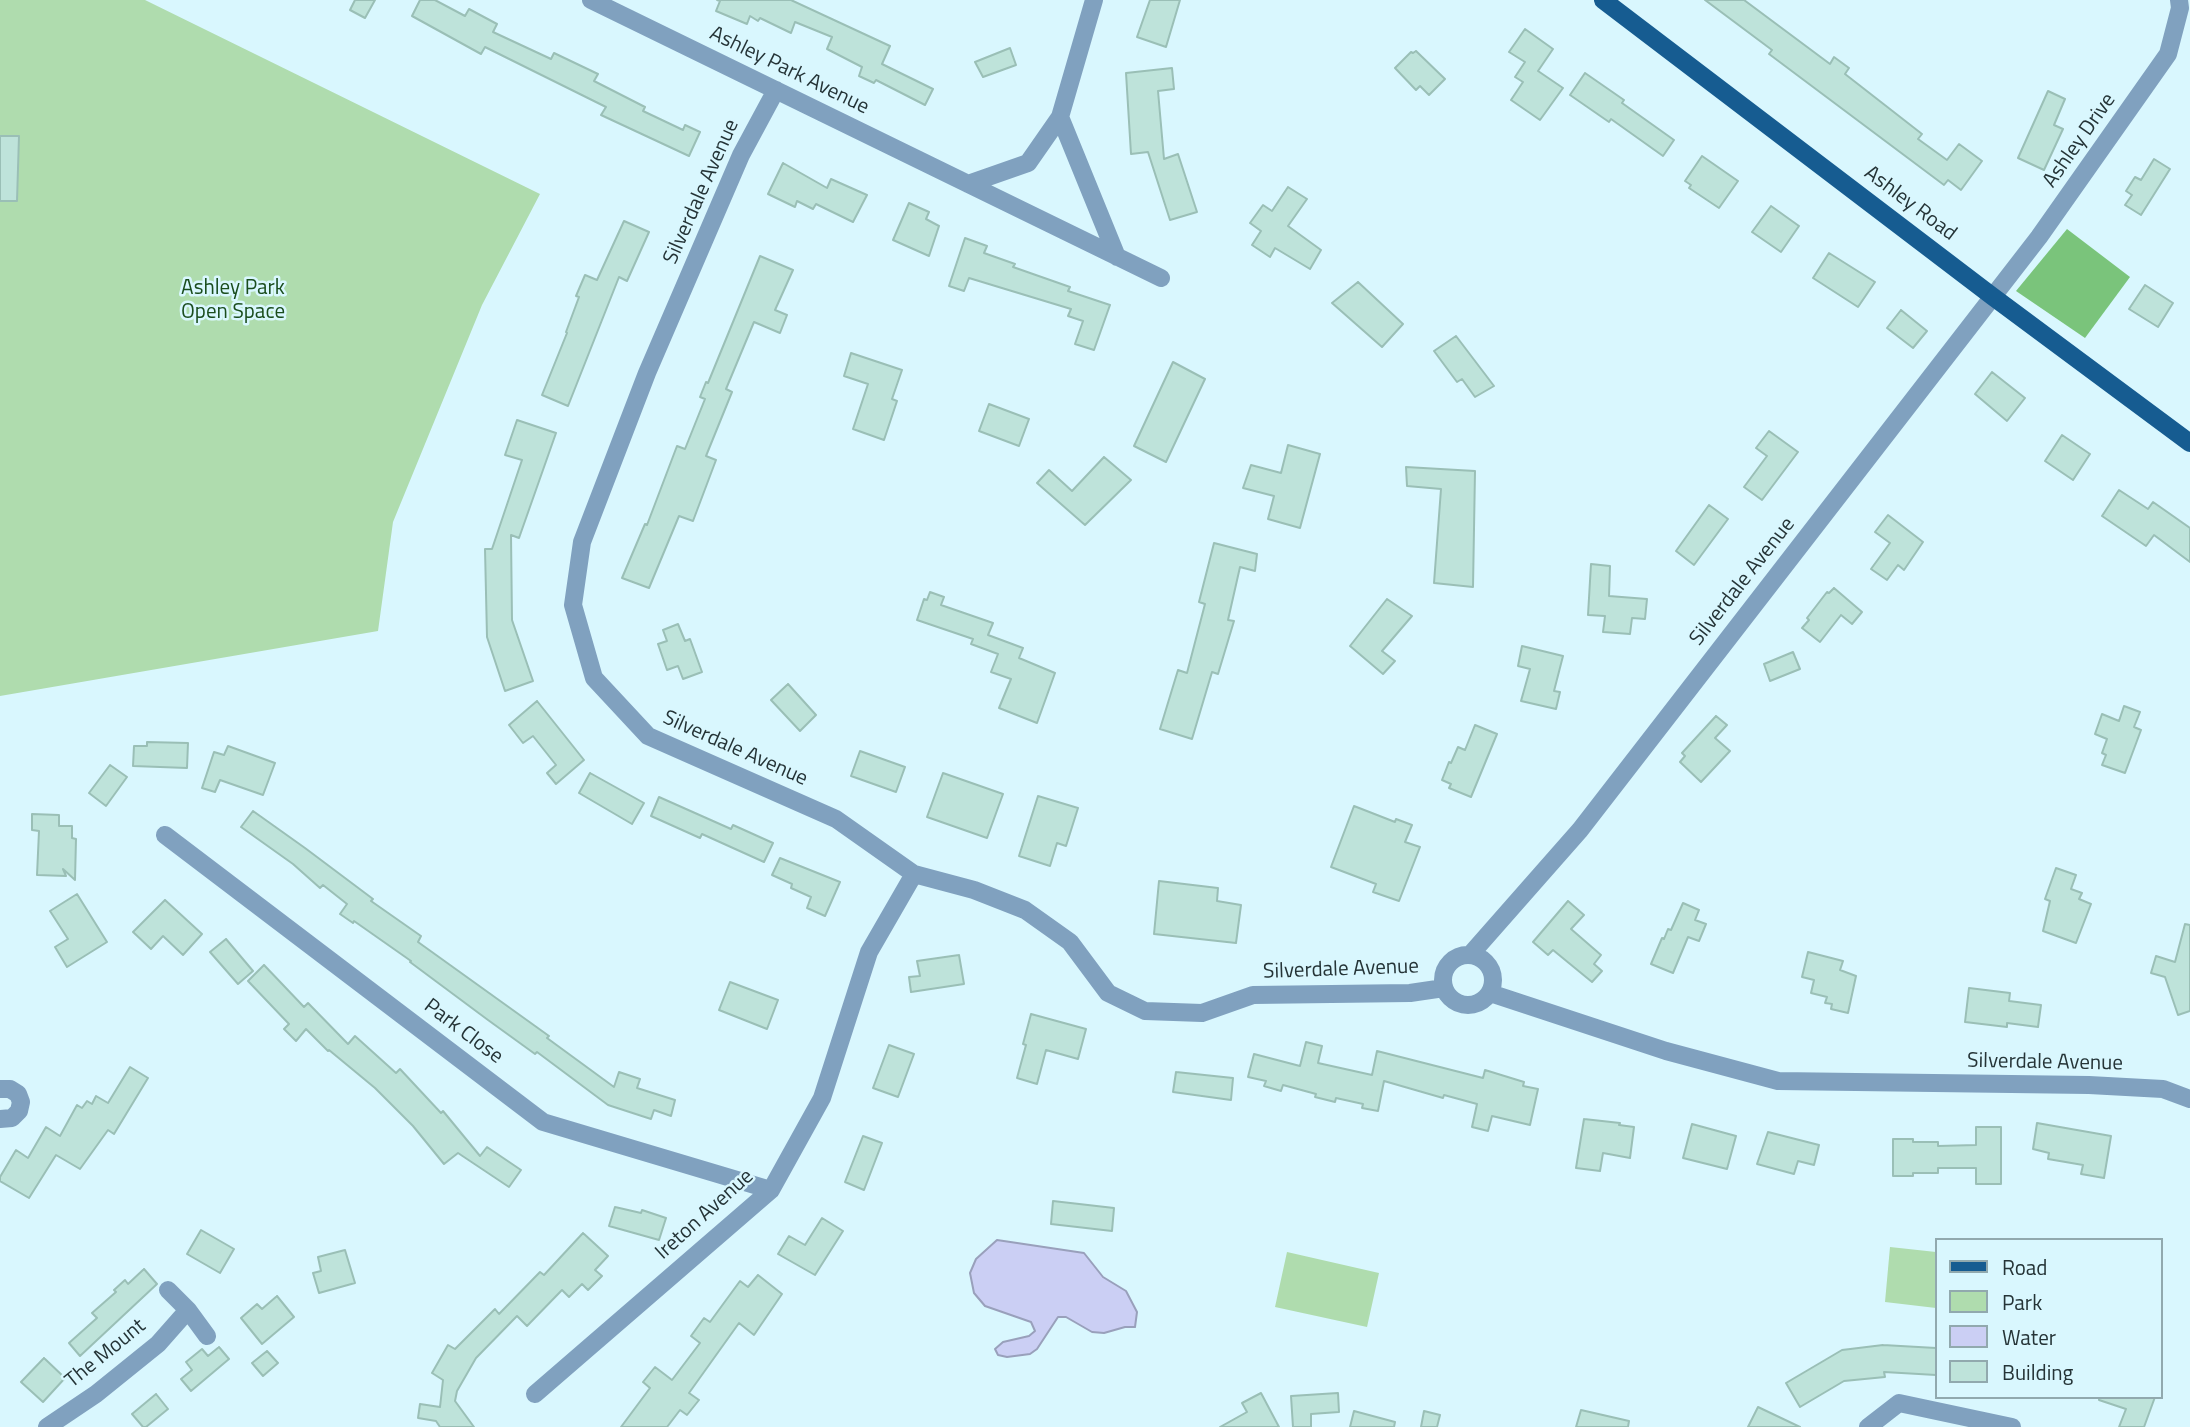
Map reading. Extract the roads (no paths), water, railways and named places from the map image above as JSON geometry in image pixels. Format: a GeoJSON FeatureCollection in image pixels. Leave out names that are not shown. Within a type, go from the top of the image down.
{"type":"FeatureCollection","features":[{"type":"Feature","properties":{"kind":"main road","name":"Ashley Road"},"geometry":{"type":"LineString","coordinates":[[1603,0],[2190,443]]}},
{"type":"Feature","properties":{"kind":"street","name":"Ashley Park Avenue"},"geometry":{"type":"LineString","coordinates":[[591,0],[625,7],[776,90],[1161,278]]}},
{"type":"Feature","properties":{"kind":"street"},"geometry":{"type":"LineString","coordinates":[[968,184],[1028,163],[1060,117],[1094,0]]}},
{"type":"Feature","properties":{"kind":"street","name":"Ashley Drive"},"geometry":{"type":"LineString","coordinates":[[1992,296],[2039,237],[2168,54],[2180,8],[2179,0]]}},
{"type":"Feature","properties":{"kind":"street","name":"Silverdale Avenue"},"geometry":{"type":"LineString","coordinates":[[776,90],[741,155],[647,373],[582,542],[572,605],[594,678],[648,736],[836,819],[914,874],[975,890],[1025,910],[1070,942],[1108,993],[1145,1011],[1202,1013],[1253,995],[1410,993],[1444,988]]}},
{"type":"Feature","properties":{"kind":"street"},"geometry":{"type":"LineString","coordinates":[[1060,117],[1117,257]]}},
{"type":"Feature","properties":{"kind":"street","name":"Silverdale Avenue"},"geometry":{"type":"LineString","coordinates":[[1470,955],[1580,830],[1992,296]]}},
{"type":"Feature","properties":{"kind":"street","name":"Park Close"},"geometry":{"type":"LineString","coordinates":[[165,835],[543,1122],[771,1190]]}},
{"type":"Feature","properties":{"kind":"street","name":"Ireton Avenue"},"geometry":{"type":"LineString","coordinates":[[535,1394],[771,1190],[822,1098],[869,952],[914,874]]}},
{"type":"Feature","properties":{"kind":"street"},"geometry":{"type":"LineString","coordinates":[[1470,955],[1478,957],[1490,968],[1493,985],[1490,993],[1478,1004],[1469,1006],[1453,1001],[1444,988],[1444,971],[1454,958],[1470,955]]}},
{"type":"Feature","properties":{"kind":"street","name":"Silverdale Avenue"},"geometry":{"type":"LineString","coordinates":[[1490,993],[1665,1051],[1778,1081],[2089,1085],[2163,1089],[2190,1099]]}},
{"type":"Feature","properties":{"kind":"street"},"geometry":{"type":"LineString","coordinates":[[0,1088],[10,1088],[18,1094],[21,1102],[19,1111],[12,1118],[0,1119]]}},
{"type":"Feature","properties":{"kind":"street"},"geometry":{"type":"LineString","coordinates":[[168,1290],[188,1310],[207,1336]]}},
{"type":"Feature","properties":{"kind":"street","name":"The Mount"},"geometry":{"type":"LineString","coordinates":[[47,1427],[96,1394],[158,1343],[188,1310]]}},
{"type":"Feature","properties":{"kind":"street"},"geometry":{"type":"LineString","coordinates":[[1868,1427],[1899,1403],[2012,1427]]}},
{"type":"Feature","properties":{"kind":"water"},"geometry":{"type":"Polygon","coordinates":[[[997,1240],[1084,1253],[1103,1277],[1126,1291],[1137,1312],[1135,1327],[1104,1333],[1092,1332],[1066,1317],[1058,1317],[1037,1349],[1030,1354],[1007,1357],[998,1355],[995,1349],[1003,1342],[1029,1336],[1035,1331],[1031,1322],[985,1306],[974,1293],[970,1273],[976,1259],[997,1240]]]}},
{"type":"Feature","properties":{"kind":"park label","name":"Ashley Park Open Space"},"geometry":{"type":"Point","coordinates":[233,301]}}]}
